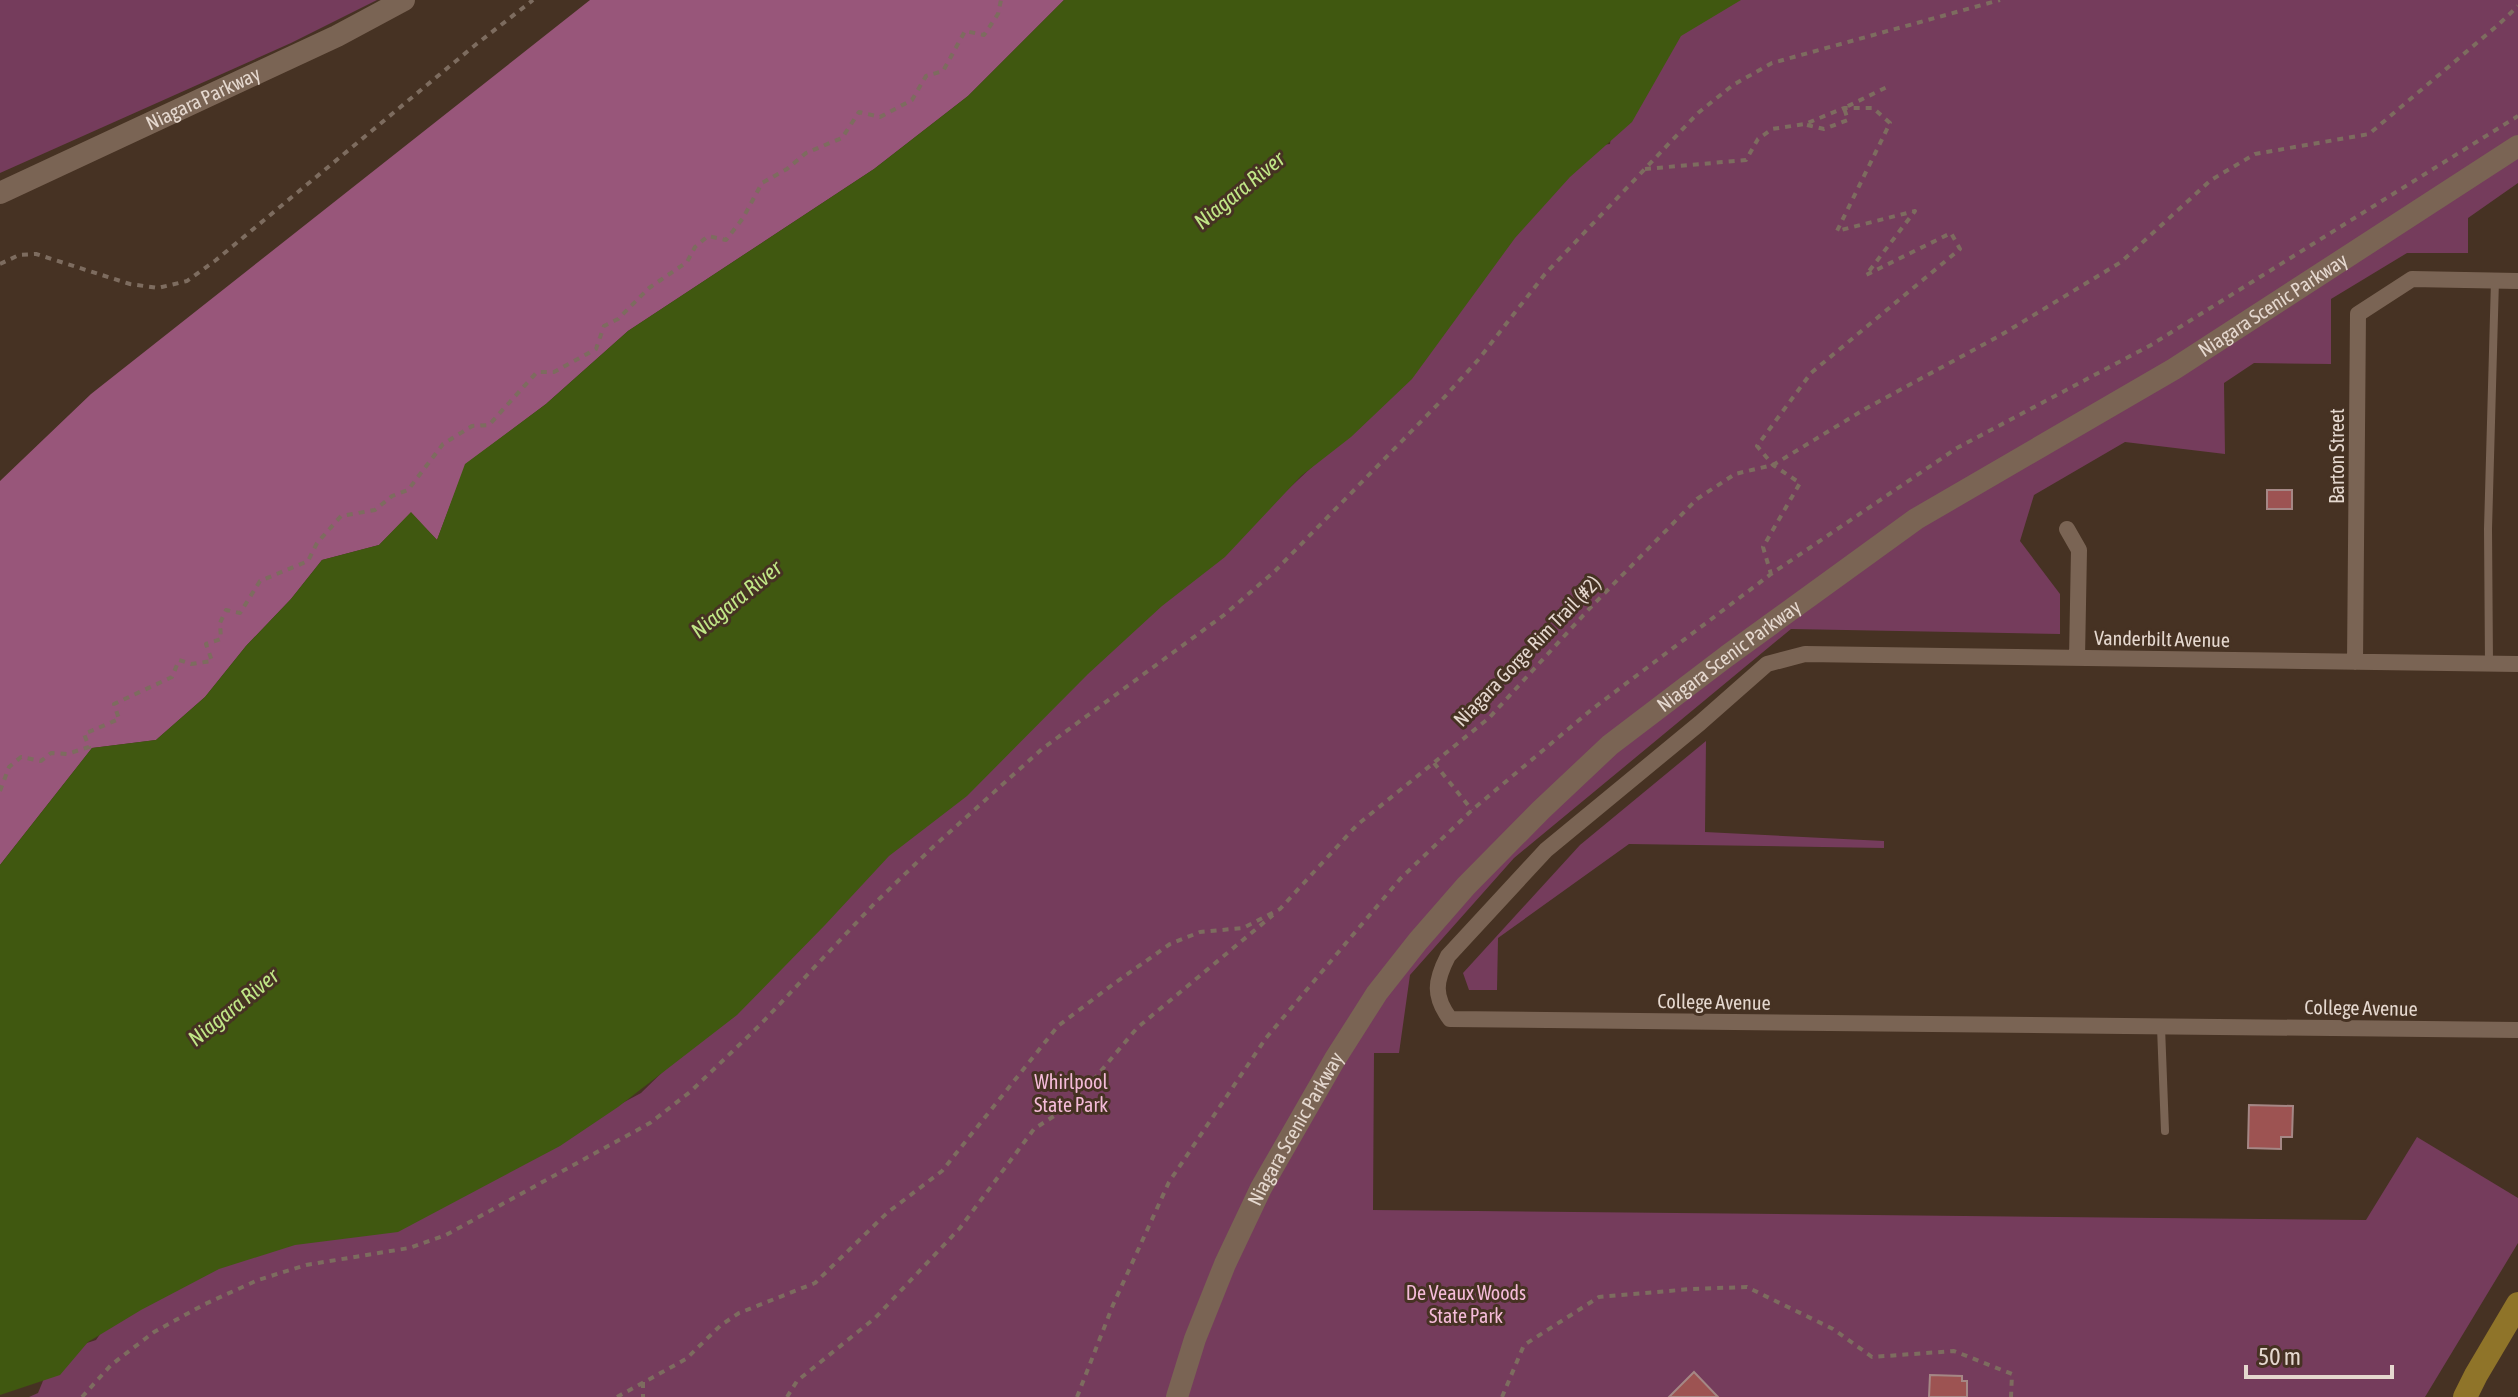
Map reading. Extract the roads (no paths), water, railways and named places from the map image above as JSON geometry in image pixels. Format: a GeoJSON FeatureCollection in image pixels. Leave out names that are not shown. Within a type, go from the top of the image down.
{"type":"FeatureCollection","features":[{"type":"Feature","properties":{"kind":"main road","name":"Niagara Parkway"},"geometry":{"type":"LineString","coordinates":[[0,193],[337,36],[404,0]]}},
{"type":"Feature","properties":{"kind":"main road","name":"Niagara Scenic Parkway"},"geometry":{"type":"LineString","coordinates":[[1177,1397],[1210,1301],[1261,1188],[1377,993],[1466,886],[1610,745],[1916,519],[2174,369],[2518,146]]}},
{"type":"Feature","properties":{"kind":"main road"},"geometry":{"type":"LineString","coordinates":[[2465,1397],[2518,1304]]}},
{"type":"Feature","properties":{"kind":"street","name":"Barton Street"},"geometry":{"type":"LineString","coordinates":[[2355,662],[2358,314],[2412,279],[2495,280]]}},
{"type":"Feature","properties":{"kind":"street"},"geometry":{"type":"LineString","coordinates":[[2495,280],[2518,281]]}},
{"type":"Feature","properties":{"kind":"street"},"geometry":{"type":"LineString","coordinates":[[2067,529],[2079,550],[2077,658]]}},
{"type":"Feature","properties":{"kind":"street","name":"Vanderbilt Avenue"},"geometry":{"type":"LineString","coordinates":[[1805,654],[2518,664]]}},
{"type":"Feature","properties":{"kind":"street","name":"College Avenue"},"geometry":{"type":"LineString","coordinates":[[1805,654],[1767,664],[1546,850],[1448,956],[1437,975],[1440,1005],[1450,1019],[2518,1030]]}},
{"type":"Feature","properties":{"kind":"lane"},"geometry":{"type":"LineString","coordinates":[[2489,664],[2488,529],[2495,280]]}},
{"type":"Feature","properties":{"kind":"lane"},"geometry":{"type":"LineString","coordinates":[[2161,1026],[2165,1131]]}},
{"type":"Feature","properties":{"kind":"water","name":"Niagara River"},"geometry":{"type":"Polygon","coordinates":[[[1064,0],[1741,0],[1681,36],[1632,122],[1570,177],[1515,238],[1412,379],[1351,437],[1301,476],[1225,557],[1162,606],[1088,674],[967,796],[889,856],[737,1015],[618,1107],[560,1146],[398,1232],[295,1245],[219,1269],[88,1342],[60,1375],[0,1395],[0,865],[92,748],[156,740],[205,697],[322,560],[379,545],[411,512],[437,540],[465,464],[546,404],[628,331],[874,169],[968,96],[1064,0]]]}},
{"type":"Feature","properties":{"kind":"park label","name":"Whirlpool State Park"},"geometry":{"type":"Point","coordinates":[1071,1094]}},
{"type":"Feature","properties":{"kind":"park label","name":"De Veaux Woods State Park"},"geometry":{"type":"Point","coordinates":[1466,1304]}}]}
